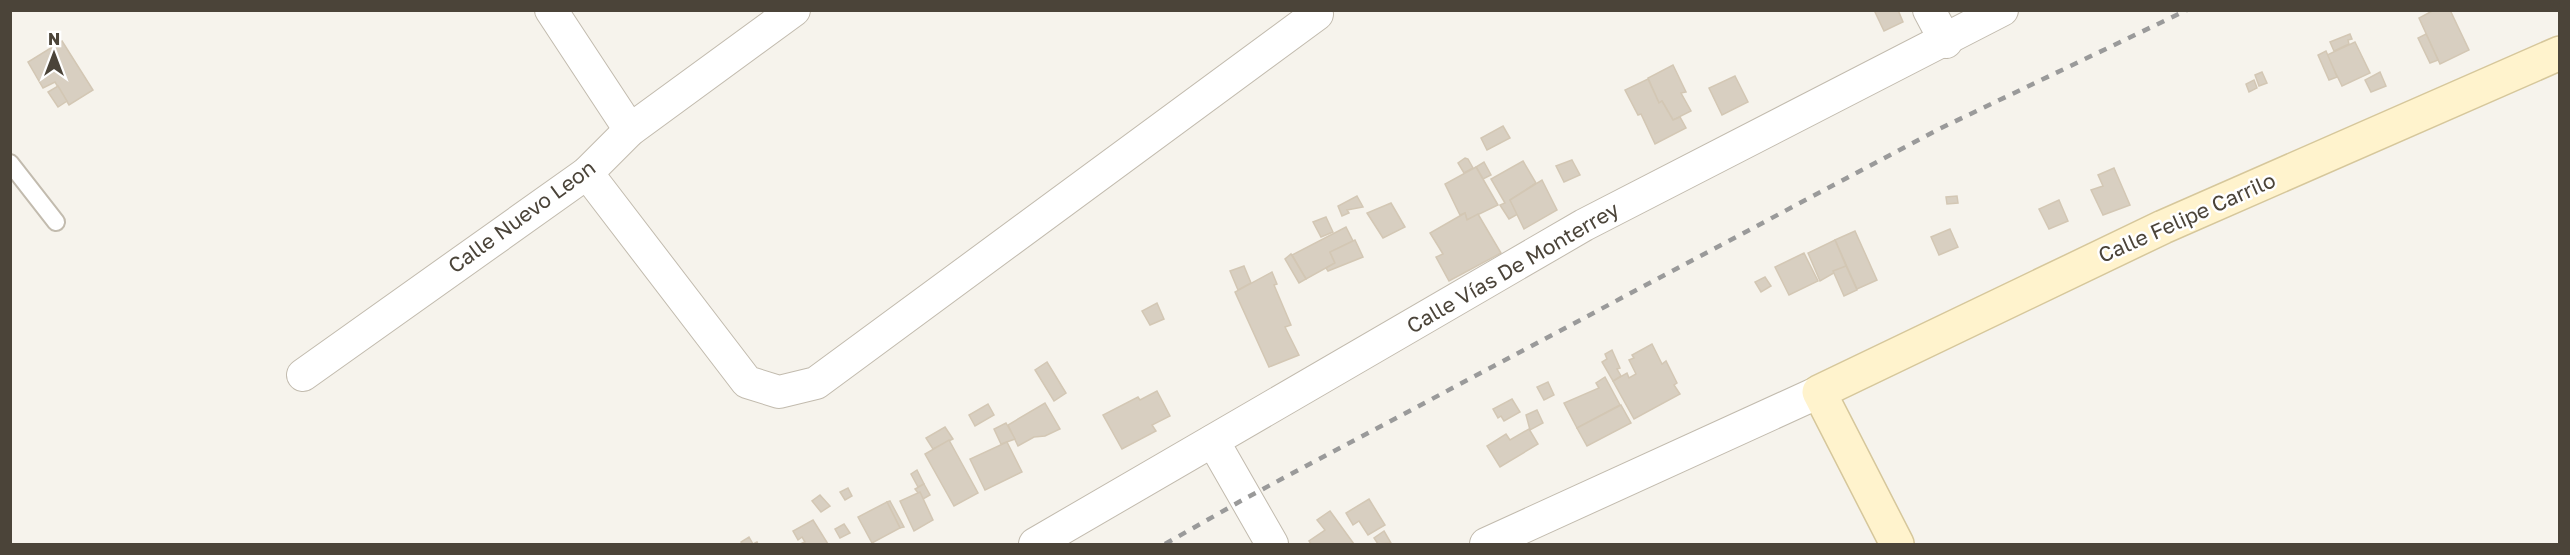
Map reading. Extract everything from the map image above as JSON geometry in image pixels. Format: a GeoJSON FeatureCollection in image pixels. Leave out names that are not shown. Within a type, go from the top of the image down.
{"type":"FeatureCollection","features":[{"type":"Feature","properties":{"kind":"street"},"geometry":{"type":"LineString","coordinates":[[551,10],[630,130]]}},
{"type":"Feature","properties":{"kind":"street","name":"Calle Nuevo Leon"},"geometry":{"type":"LineString","coordinates":[[303,375],[587,173],[630,130],[794,10]]}},
{"type":"Feature","properties":{"kind":"street"},"geometry":{"type":"LineString","coordinates":[[1929,10],[1946,42]]}},
{"type":"Feature","properties":{"kind":"street","name":"Calle Vías De Monterrey"},"geometry":{"type":"LineString","coordinates":[[1035,544],[1584,225],[1946,42],[2002,10]]}},
{"type":"Feature","properties":{"kind":"street"},"geometry":{"type":"LineString","coordinates":[[587,173],[747,382],[778,392],[816,382],[1318,12]]}},
{"type":"Feature","properties":{"kind":"street","name":"Calle Felipe Carrilo"},"geometry":{"type":"LineString","coordinates":[[1819,392],[2163,227],[2559,53]]}},
{"type":"Feature","properties":{"kind":"street"},"geometry":{"type":"LineString","coordinates":[[1486,544],[1819,392],[1897,544]]}},
{"type":"Feature","properties":{"kind":"street"},"geometry":{"type":"LineString","coordinates":[[1213,441],[1272,544]]}},
{"type":"Feature","properties":{"kind":"lane"},"geometry":{"type":"LineString","coordinates":[[10,163],[56,222]]}},
{"type":"Feature","properties":{"kind":"building"},"geometry":{"type":"Polygon","coordinates":[[[1898,10],[1903,22],[1884,31],[1875,12],[1898,10]]]}},
{"type":"Feature","properties":{"kind":"building"},"geometry":{"type":"Polygon","coordinates":[[[2434,10],[2450,10],[2469,50],[2440,64],[2419,18],[2434,10]]]}},
{"type":"Feature","properties":{"kind":"building"},"geometry":{"type":"Polygon","coordinates":[[[2350,34],[2352,39],[2348,40],[2349,44],[2334,51],[2330,42],[2350,34]]]}},
{"type":"Feature","properties":{"kind":"building"},"geometry":{"type":"Polygon","coordinates":[[[2426,34],[2438,60],[2430,63],[2418,38],[2426,34]]]}},
{"type":"Feature","properties":{"kind":"building"},"geometry":{"type":"Polygon","coordinates":[[[62,41],[93,90],[69,105],[55,82],[43,88],[28,62],[62,41]]]}},
{"type":"Feature","properties":{"kind":"building"},"geometry":{"type":"Polygon","coordinates":[[[2355,42],[2370,73],[2342,86],[2327,55],[2355,42]]]}},
{"type":"Feature","properties":{"kind":"building"},"geometry":{"type":"Polygon","coordinates":[[[2326,51],[2337,77],[2329,80],[2318,55],[2326,51]]]}},
{"type":"Feature","properties":{"kind":"building"},"geometry":{"type":"Polygon","coordinates":[[[1673,65],[1686,92],[1681,93],[1691,111],[1673,120],[1662,101],[1659,103],[1648,78],[1673,65]]]}},
{"type":"Feature","properties":{"kind":"building"},"geometry":{"type":"Polygon","coordinates":[[[2262,72],[2267,83],[2259,86],[2255,75],[2262,72]]]}},
{"type":"Feature","properties":{"kind":"building"},"geometry":{"type":"Polygon","coordinates":[[[2380,72],[2386,86],[2371,92],[2365,80],[2380,72]]]}},
{"type":"Feature","properties":{"kind":"building"},"geometry":{"type":"Polygon","coordinates":[[[1735,76],[1748,102],[1722,115],[1709,88],[1735,76]]]}},
{"type":"Feature","properties":{"kind":"building"},"geometry":{"type":"Polygon","coordinates":[[[1648,79],[1659,103],[1662,101],[1673,120],[1680,117],[1686,128],[1655,144],[1641,114],[1638,115],[1625,90],[1648,79]]]}},
{"type":"Feature","properties":{"kind":"building"},"geometry":{"type":"Polygon","coordinates":[[[2254,80],[2257,88],[2249,92],[2246,84],[2254,80]]]}},
{"type":"Feature","properties":{"kind":"building"},"geometry":{"type":"Polygon","coordinates":[[[58,86],[67,101],[58,107],[48,92],[58,86]]]}},
{"type":"Feature","properties":{"kind":"building"},"geometry":{"type":"Polygon","coordinates":[[[1503,126],[1510,138],[1487,150],[1481,138],[1503,126]]]}},
{"type":"Feature","properties":{"kind":"building"},"geometry":{"type":"Polygon","coordinates":[[[1465,158],[1473,168],[1464,173],[1458,163],[1465,158]]]}},
{"type":"Feature","properties":{"kind":"building"},"geometry":{"type":"Polygon","coordinates":[[[1572,160],[1580,175],[1564,182],[1556,166],[1572,160]]]}},
{"type":"Feature","properties":{"kind":"building"},"geometry":{"type":"Polygon","coordinates":[[[1523,161],[1536,183],[1510,200],[1518,214],[1509,219],[1500,205],[1505,203],[1491,179],[1523,161]]]}},
{"type":"Feature","properties":{"kind":"building"},"geometry":{"type":"Polygon","coordinates":[[[1484,162],[1491,175],[1483,179],[1476,167],[1484,162]]]}},
{"type":"Feature","properties":{"kind":"building"},"geometry":{"type":"Polygon","coordinates":[[[1476,167],[1498,205],[1467,220],[1465,213],[1460,215],[1445,184],[1476,167]]]}},
{"type":"Feature","properties":{"kind":"building"},"geometry":{"type":"Polygon","coordinates":[[[2114,168],[2130,205],[2103,215],[2091,190],[2103,186],[2098,175],[2114,168]]]}},
{"type":"Feature","properties":{"kind":"building"},"geometry":{"type":"Polygon","coordinates":[[[1542,180],[1557,210],[1524,229],[1510,200],[1542,180]]]}},
{"type":"Feature","properties":{"kind":"building"},"geometry":{"type":"Polygon","coordinates":[[[1357,196],[1363,207],[1347,210],[1349,213],[1342,216],[1338,206],[1357,196]]]}},
{"type":"Feature","properties":{"kind":"building"},"geometry":{"type":"Polygon","coordinates":[[[1957,196],[1958,203],[1947,204],[1946,197],[1957,196]]]}},
{"type":"Feature","properties":{"kind":"building"},"geometry":{"type":"Polygon","coordinates":[[[2059,200],[2068,221],[2049,229],[2039,209],[2059,200]]]}},
{"type":"Feature","properties":{"kind":"building"},"geometry":{"type":"Polygon","coordinates":[[[1391,203],[1405,227],[1383,238],[1367,213],[1391,203]]]}},
{"type":"Feature","properties":{"kind":"building"},"geometry":{"type":"Polygon","coordinates":[[[1465,213],[1467,220],[1478,214],[1501,253],[1449,281],[1436,257],[1443,254],[1430,233],[1465,213]]]}},
{"type":"Feature","properties":{"kind":"building"},"geometry":{"type":"Polygon","coordinates":[[[1326,217],[1333,232],[1321,237],[1313,222],[1326,217]]]}},
{"type":"Feature","properties":{"kind":"building"},"geometry":{"type":"Polygon","coordinates":[[[1346,227],[1353,241],[1330,252],[1335,263],[1306,279],[1292,255],[1346,227]]]}},
{"type":"Feature","properties":{"kind":"building"},"geometry":{"type":"Polygon","coordinates":[[[1950,229],[1958,247],[1939,255],[1931,237],[1950,229]]]}},
{"type":"Feature","properties":{"kind":"building"},"geometry":{"type":"Polygon","coordinates":[[[1855,231],[1877,280],[1857,289],[1835,240],[1855,231]]]}},
{"type":"Feature","properties":{"kind":"building"},"geometry":{"type":"Polygon","coordinates":[[[1355,240],[1363,257],[1328,271],[1326,268],[1335,263],[1330,252],[1355,240]]]}},
{"type":"Feature","properties":{"kind":"building"},"geometry":{"type":"Polygon","coordinates":[[[1835,240],[1846,266],[1820,281],[1808,253],[1835,240]]]}},
{"type":"Feature","properties":{"kind":"building"},"geometry":{"type":"Polygon","coordinates":[[[1804,253],[1818,281],[1789,295],[1775,267],[1804,253]]]}},
{"type":"Feature","properties":{"kind":"building"},"geometry":{"type":"Polygon","coordinates":[[[1291,254],[1306,279],[1299,283],[1285,259],[1291,254]]]}},
{"type":"Feature","properties":{"kind":"building"},"geometry":{"type":"Polygon","coordinates":[[[1244,266],[1251,283],[1238,290],[1230,271],[1244,266]]]}},
{"type":"Feature","properties":{"kind":"building"},"geometry":{"type":"Polygon","coordinates":[[[1846,266],[1857,290],[1844,296],[1833,271],[1846,266]]]}},
{"type":"Feature","properties":{"kind":"building"},"geometry":{"type":"Polygon","coordinates":[[[1272,272],[1277,284],[1274,285],[1291,325],[1285,327],[1299,355],[1269,367],[1235,292],[1272,272]]]}},
{"type":"Feature","properties":{"kind":"building"},"geometry":{"type":"Polygon","coordinates":[[[1765,277],[1771,286],[1761,292],[1755,282],[1765,277]]]}},
{"type":"Feature","properties":{"kind":"building"},"geometry":{"type":"Polygon","coordinates":[[[1157,303],[1164,319],[1150,325],[1142,311],[1157,303]]]}},
{"type":"Feature","properties":{"kind":"building"},"geometry":{"type":"Polygon","coordinates":[[[1652,344],[1662,364],[1666,361],[1677,383],[1674,385],[1680,394],[1634,419],[1613,381],[1627,373],[1629,378],[1636,374],[1629,360],[1634,358],[1632,355],[1652,344]]]}},
{"type":"Feature","properties":{"kind":"building"},"geometry":{"type":"Polygon","coordinates":[[[1612,350],[1621,376],[1613,381],[1602,362],[1607,359],[1605,354],[1612,350]]]}},
{"type":"Feature","properties":{"kind":"building"},"geometry":{"type":"Polygon","coordinates":[[[1047,362],[1066,393],[1054,401],[1035,370],[1047,362]]]}},
{"type":"Feature","properties":{"kind":"building"},"geometry":{"type":"Polygon","coordinates":[[[1605,377],[1620,405],[1577,428],[1564,403],[1599,388],[1596,383],[1605,377]]]}},
{"type":"Feature","properties":{"kind":"building"},"geometry":{"type":"Polygon","coordinates":[[[1548,382],[1554,395],[1544,400],[1537,387],[1548,382]]]}},
{"type":"Feature","properties":{"kind":"building"},"geometry":{"type":"Polygon","coordinates":[[[1157,391],[1170,416],[1152,425],[1156,431],[1122,449],[1103,415],[1138,397],[1140,400],[1157,391]]]}},
{"type":"Feature","properties":{"kind":"building"},"geometry":{"type":"Polygon","coordinates":[[[1512,399],[1520,412],[1504,421],[1501,416],[1498,418],[1493,409],[1512,399]]]}},
{"type":"Feature","properties":{"kind":"building"},"geometry":{"type":"Polygon","coordinates":[[[1045,403],[1060,429],[1045,436],[1034,437],[1018,446],[1008,425],[1045,403]]]}},
{"type":"Feature","properties":{"kind":"building"},"geometry":{"type":"Polygon","coordinates":[[[988,404],[994,415],[975,426],[969,415],[988,404]]]}},
{"type":"Feature","properties":{"kind":"building"},"geometry":{"type":"Polygon","coordinates":[[[1621,405],[1631,423],[1587,446],[1577,428],[1621,405]]]}},
{"type":"Feature","properties":{"kind":"building"},"geometry":{"type":"Polygon","coordinates":[[[1537,410],[1543,423],[1530,430],[1526,415],[1537,410]]]}},
{"type":"Feature","properties":{"kind":"building"},"geometry":{"type":"Polygon","coordinates":[[[1006,423],[1015,439],[1001,444],[994,429],[1006,423]]]}},
{"type":"Feature","properties":{"kind":"building"},"geometry":{"type":"Polygon","coordinates":[[[945,427],[953,439],[933,449],[926,438],[945,427]]]}},
{"type":"Feature","properties":{"kind":"building"},"geometry":{"type":"Polygon","coordinates":[[[1529,429],[1538,444],[1500,467],[1487,446],[1506,434],[1510,440],[1529,429]]]}},
{"type":"Feature","properties":{"kind":"building"},"geometry":{"type":"Polygon","coordinates":[[[949,440],[978,493],[954,506],[925,454],[949,440]]]}},
{"type":"Feature","properties":{"kind":"building"},"geometry":{"type":"Polygon","coordinates":[[[1007,442],[1022,472],[985,490],[970,459],[1007,442]]]}},
{"type":"Feature","properties":{"kind":"building"},"geometry":{"type":"Polygon","coordinates":[[[917,470],[924,484],[918,487],[911,474],[917,470]]]}},
{"type":"Feature","properties":{"kind":"building"},"geometry":{"type":"Polygon","coordinates":[[[924,484],[930,495],[923,499],[915,489],[924,484]]]}},
{"type":"Feature","properties":{"kind":"building"},"geometry":{"type":"Polygon","coordinates":[[[848,488],[852,496],[845,500],[840,492],[848,488]]]}},
{"type":"Feature","properties":{"kind":"building"},"geometry":{"type":"Polygon","coordinates":[[[920,492],[933,520],[914,531],[900,501],[920,492]]]}},
{"type":"Feature","properties":{"kind":"building"},"geometry":{"type":"Polygon","coordinates":[[[820,495],[830,506],[821,512],[812,501],[820,495]]]}},
{"type":"Feature","properties":{"kind":"building"},"geometry":{"type":"Polygon","coordinates":[[[1369,499],[1385,525],[1368,535],[1359,521],[1353,525],[1346,513],[1369,499]]]}},
{"type":"Feature","properties":{"kind":"building"},"geometry":{"type":"Polygon","coordinates":[[[890,501],[904,527],[900,528],[887,502],[890,501]]]}},
{"type":"Feature","properties":{"kind":"building"},"geometry":{"type":"Polygon","coordinates":[[[887,502],[900,528],[872,543],[858,517],[887,502]]]}},
{"type":"Feature","properties":{"kind":"building"},"geometry":{"type":"Polygon","coordinates":[[[1330,511],[1354,544],[1311,544],[1309,541],[1325,530],[1317,520],[1330,511]]]}},
{"type":"Feature","properties":{"kind":"building"},"geometry":{"type":"Polygon","coordinates":[[[813,520],[828,544],[800,544],[805,542],[802,537],[798,540],[793,531],[813,520]]]}},
{"type":"Feature","properties":{"kind":"building"},"geometry":{"type":"Polygon","coordinates":[[[844,524],[850,533],[840,538],[835,529],[844,524]]]}},
{"type":"Feature","properties":{"kind":"building"},"geometry":{"type":"Polygon","coordinates":[[[1384,531],[1391,543],[1378,544],[1374,538],[1384,531]]]}},
{"type":"Feature","properties":{"kind":"building"},"geometry":{"type":"Polygon","coordinates":[[[749,537],[753,544],[742,544],[741,542],[749,537]]]}},
{"type":"Feature","properties":{"kind":"railway"},"geometry":{"type":"LineString","coordinates":[[1165,544],[1246,498],[1937,130],[2187,10]]}}]}
